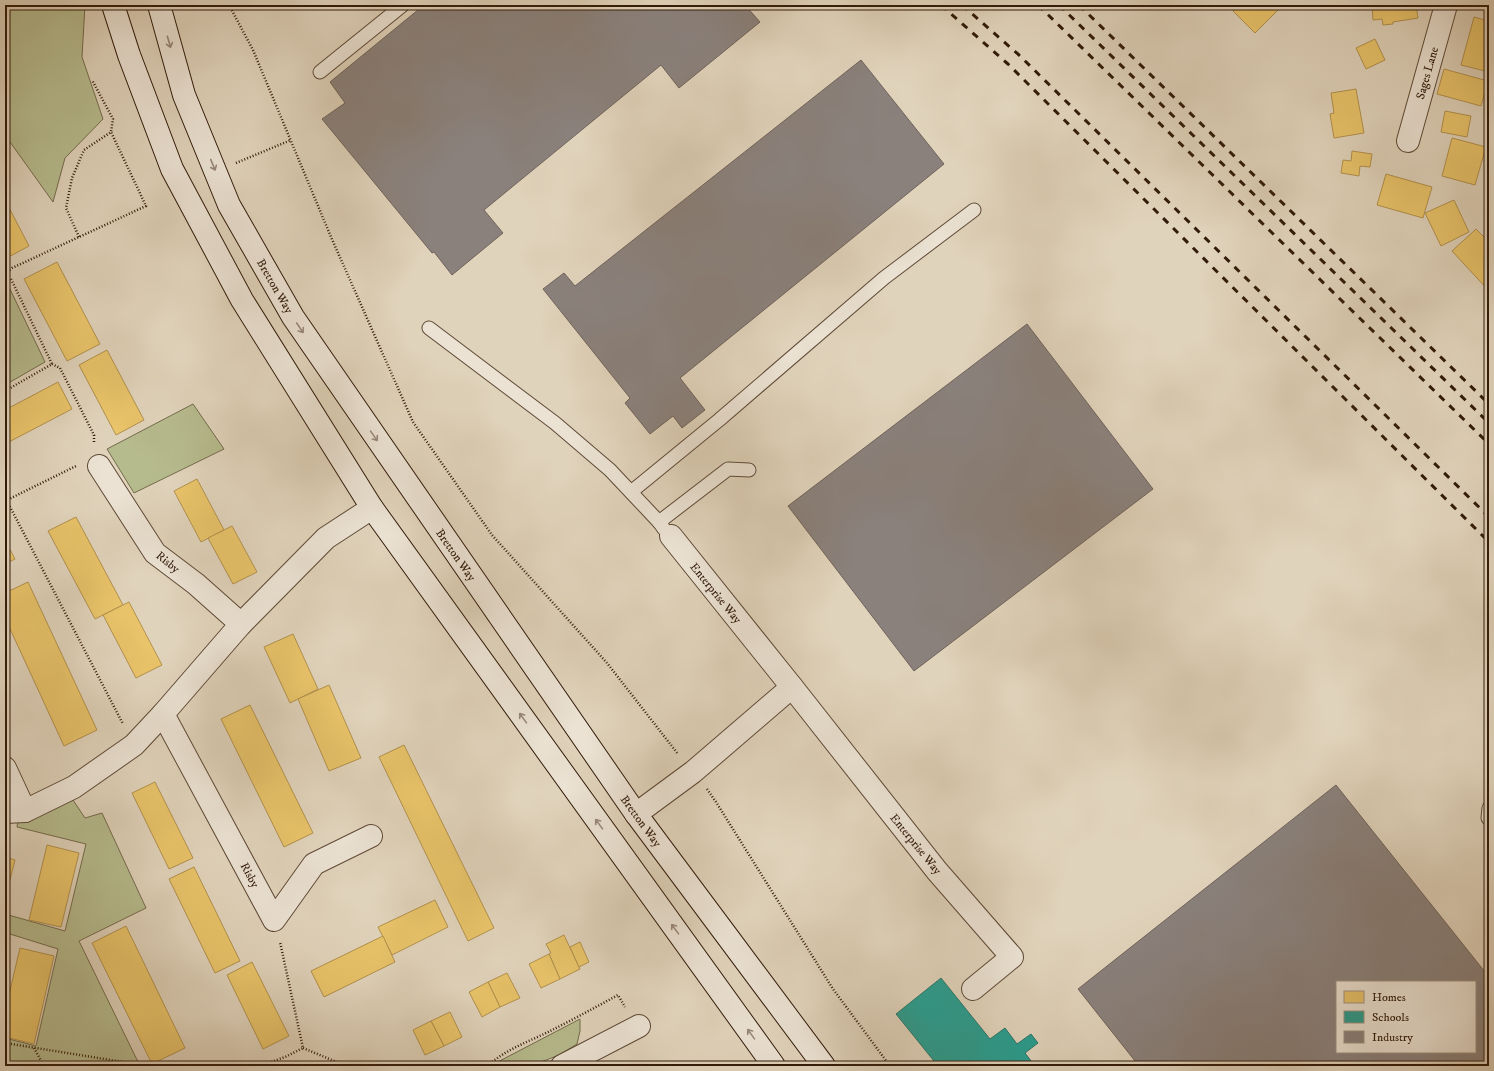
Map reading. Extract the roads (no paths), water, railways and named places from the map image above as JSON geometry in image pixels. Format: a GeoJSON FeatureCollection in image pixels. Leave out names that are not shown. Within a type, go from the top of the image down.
{"type":"FeatureCollection","features":[{"type":"Feature","properties":{"kind":"street"},"geometry":{"type":"LineString","coordinates":[[113,5],[129,54],[172,169],[242,300],[372,508],[774,1066]]}},
{"type":"Feature","properties":{"kind":"street","name":"Bretton Way"},"geometry":{"type":"LineString","coordinates":[[159,5],[184,95],[229,205],[293,317],[636,814],[824,1066]]}},
{"type":"Feature","properties":{"kind":"street","name":"Sages Lane"},"geometry":{"type":"LineString","coordinates":[[1408,141],[1446,5]]}},
{"type":"Feature","properties":{"kind":"street","name":"Risby"},"geometry":{"type":"LineString","coordinates":[[96,461],[155,553],[196,584],[241,624]]}},
{"type":"Feature","properties":{"kind":"street"},"geometry":{"type":"LineString","coordinates":[[5,768],[15,811],[74,787],[134,745],[241,624],[326,538],[372,508]]}},
{"type":"Feature","properties":{"kind":"street","name":"Enterprise Way"},"geometry":{"type":"LineString","coordinates":[[665,529],[937,871],[1012,957],[973,989]]}},
{"type":"Feature","properties":{"kind":"street"},"geometry":{"type":"LineString","coordinates":[[636,814],[693,772],[792,687]]}},
{"type":"Feature","properties":{"kind":"street","name":"Risby"},"geometry":{"type":"LineString","coordinates":[[162,714],[274,920],[314,864],[371,836]]}},
{"type":"Feature","properties":{"kind":"street"},"geometry":{"type":"LineString","coordinates":[[562,1066],[639,1026]]}},
{"type":"Feature","properties":{"kind":"lane"},"geometry":{"type":"LineString","coordinates":[[320,72],[403,5]]}},
{"type":"Feature","properties":{"kind":"lane"},"geometry":{"type":"LineString","coordinates":[[631,492],[719,420],[884,278],[974,210]]}},
{"type":"Feature","properties":{"kind":"lane"},"geometry":{"type":"LineString","coordinates":[[429,328],[555,423],[610,470],[665,529],[728,469],[749,470]]}},
{"type":"Feature","properties":{"kind":"lane"},"geometry":{"type":"LineString","coordinates":[[1489,808],[1489,819]]}},
{"type":"Feature","properties":{"kind":"railway"},"geometry":{"type":"LineString","coordinates":[[941,5],[1008,64],[1489,542]]}},
{"type":"Feature","properties":{"kind":"railway"},"geometry":{"type":"LineString","coordinates":[[962,5],[1019,55],[1489,517]]}},
{"type":"Feature","properties":{"kind":"railway"},"geometry":{"type":"LineString","coordinates":[[1038,5],[1489,444]]}},
{"type":"Feature","properties":{"kind":"railway"},"geometry":{"type":"LineString","coordinates":[[1059,5],[1489,423]]}},
{"type":"Feature","properties":{"kind":"railway"},"geometry":{"type":"LineString","coordinates":[[1079,5],[1489,404]]}}]}
